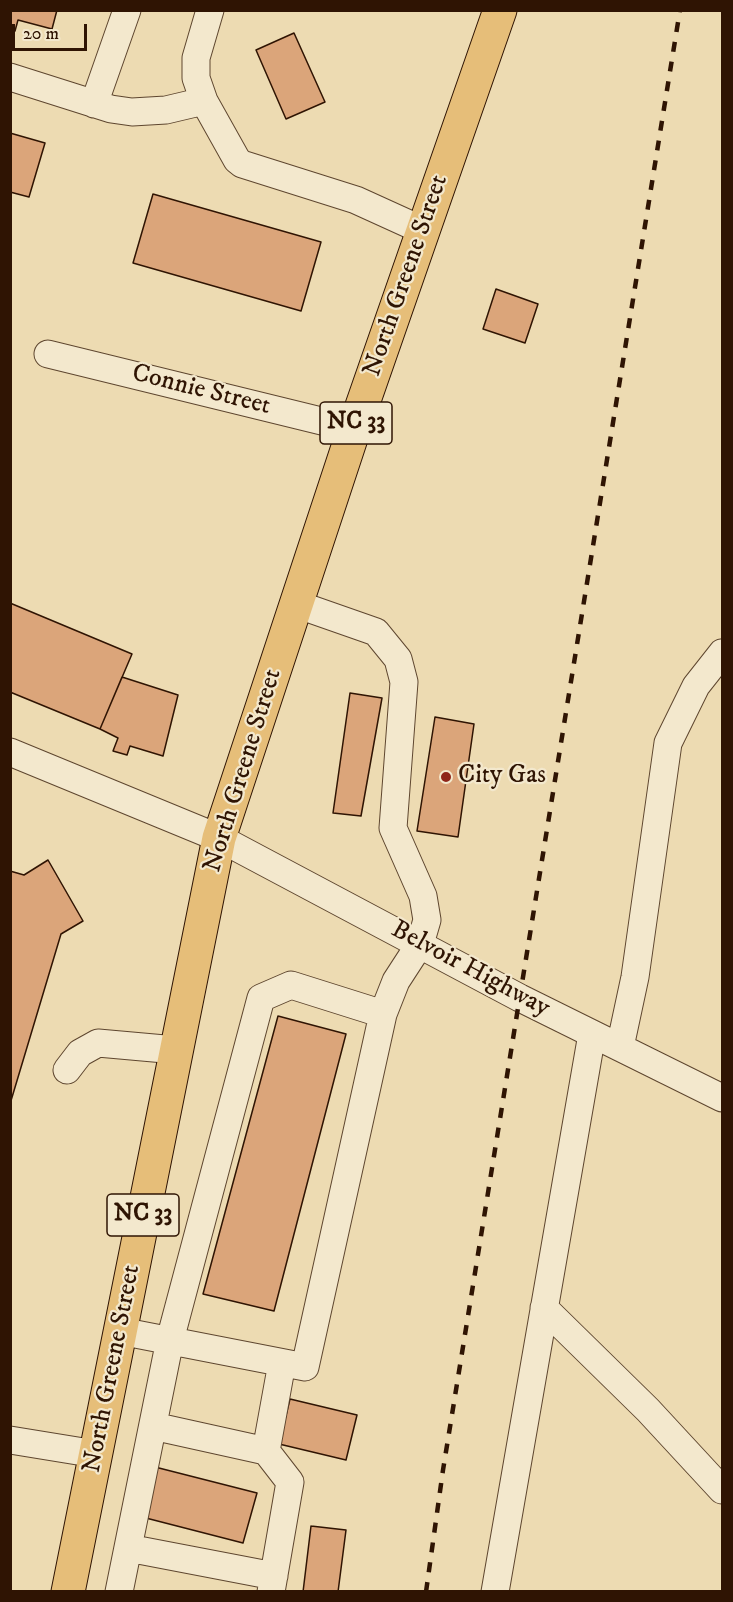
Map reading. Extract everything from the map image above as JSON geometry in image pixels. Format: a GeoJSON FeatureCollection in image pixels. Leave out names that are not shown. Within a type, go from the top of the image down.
{"type":"FeatureCollection","features":[{"type":"Feature","properties":{"kind":"main road","name":"North Greene Street"},"geometry":{"type":"LineString","coordinates":[[68,1592],[219,838],[354,429],[500,10]]}},
{"type":"Feature","properties":{"kind":"street"},"geometry":{"type":"LineString","coordinates":[[94,104],[127,10]]}},
{"type":"Feature","properties":{"kind":"street"},"geometry":{"type":"LineString","coordinates":[[210,10],[196,58],[196,78],[204,101],[242,164],[356,200],[423,230]]}},
{"type":"Feature","properties":{"kind":"street"},"geometry":{"type":"LineString","coordinates":[[10,77],[94,104],[132,112],[166,110],[204,101]]}},
{"type":"Feature","properties":{"kind":"street","name":"Connie Street"},"geometry":{"type":"LineString","coordinates":[[48,354],[354,429]]}},
{"type":"Feature","properties":{"kind":"street"},"geometry":{"type":"LineString","coordinates":[[120,1331],[305,1367],[383,1014],[396,981],[420,944],[427,920],[423,896],[393,828],[404,682],[398,659],[376,632],[296,604]]}},
{"type":"Feature","properties":{"kind":"street"},"geometry":{"type":"LineString","coordinates":[[621,1047],[635,977],[668,743],[696,686],[723,653]]}},
{"type":"Feature","properties":{"kind":"street","name":"Belvoir Highway"},"geometry":{"type":"LineString","coordinates":[[10,752],[219,838],[592,1034],[723,1098]]}},
{"type":"Feature","properties":{"kind":"street"},"geometry":{"type":"LineString","coordinates":[[119,1592],[170,1340],[261,998],[291,985],[383,1014]]}},
{"type":"Feature","properties":{"kind":"street"},"geometry":{"type":"LineString","coordinates":[[495,1592],[592,1034]]}},
{"type":"Feature","properties":{"kind":"street"},"geometry":{"type":"LineString","coordinates":[[67,1070],[80,1053],[98,1043],[176,1050]]}},
{"type":"Feature","properties":{"kind":"street"},"geometry":{"type":"LineString","coordinates":[[544,1308],[648,1410],[723,1490]]}},
{"type":"Feature","properties":{"kind":"street"},"geometry":{"type":"LineString","coordinates":[[266,1451],[282,1363]]}},
{"type":"Feature","properties":{"kind":"street"},"geometry":{"type":"LineString","coordinates":[[128,1548],[273,1584],[290,1482],[266,1451],[153,1426]]}},
{"type":"Feature","properties":{"kind":"street"},"geometry":{"type":"LineString","coordinates":[[10,1440],[96,1454]]}},
{"type":"Feature","properties":{"kind":"building"},"geometry":{"type":"Polygon","coordinates":[[[10,10],[57,10],[52,29],[18,20],[15,31],[10,30],[10,10]]]}},
{"type":"Feature","properties":{"kind":"building"},"geometry":{"type":"Polygon","coordinates":[[[294,33],[325,102],[286,119],[256,50],[294,33]]]}},
{"type":"Feature","properties":{"kind":"building"},"geometry":{"type":"Polygon","coordinates":[[[10,133],[45,143],[29,197],[10,192],[10,133]]]}},
{"type":"Feature","properties":{"kind":"building"},"geometry":{"type":"Polygon","coordinates":[[[153,194],[321,242],[301,311],[133,263],[153,194]]]}},
{"type":"Feature","properties":{"kind":"building"},"geometry":{"type":"Polygon","coordinates":[[[496,289],[538,304],[525,343],[483,329],[496,289]]]}},
{"type":"Feature","properties":{"kind":"building"},"geometry":{"type":"Polygon","coordinates":[[[10,603],[132,654],[100,729],[10,692],[10,603]]]}},
{"type":"Feature","properties":{"kind":"building"},"geometry":{"type":"Polygon","coordinates":[[[122,677],[178,695],[163,756],[130,746],[127,755],[113,751],[118,738],[100,729],[122,677]]]}},
{"type":"Feature","properties":{"kind":"building"},"geometry":{"type":"Polygon","coordinates":[[[350,693],[382,698],[361,816],[333,813],[350,693]]]}},
{"type":"Feature","properties":{"kind":"building","name":"City Gas"},"geometry":{"type":"Polygon","coordinates":[[[435,717],[474,724],[458,837],[417,831],[435,717]]]}},
{"type":"Feature","properties":{"kind":"building"},"geometry":{"type":"Polygon","coordinates":[[[48,860],[83,921],[61,934],[10,1104],[10,871],[24,875],[48,860]]]}},
{"type":"Feature","properties":{"kind":"building"},"geometry":{"type":"Polygon","coordinates":[[[278,1016],[346,1034],[274,1311],[203,1294],[278,1016]]]}},
{"type":"Feature","properties":{"kind":"building"},"geometry":{"type":"Polygon","coordinates":[[[290,1399],[357,1415],[346,1460],[279,1444],[290,1399]]]}},
{"type":"Feature","properties":{"kind":"building"},"geometry":{"type":"Polygon","coordinates":[[[155,1467],[257,1493],[243,1543],[142,1517],[155,1467]]]}},
{"type":"Feature","properties":{"kind":"building"},"geometry":{"type":"Polygon","coordinates":[[[311,1526],[346,1530],[338,1592],[303,1592],[311,1526]]]}},
{"type":"Feature","properties":{"kind":"railway"},"geometry":{"type":"LineString","coordinates":[[426,1592],[443,1470],[680,10]]}},
{"type":"Feature","properties":{"kind":"place","name":"City Gas"},"geometry":{"type":"Point","coordinates":[446,777]}}]}
